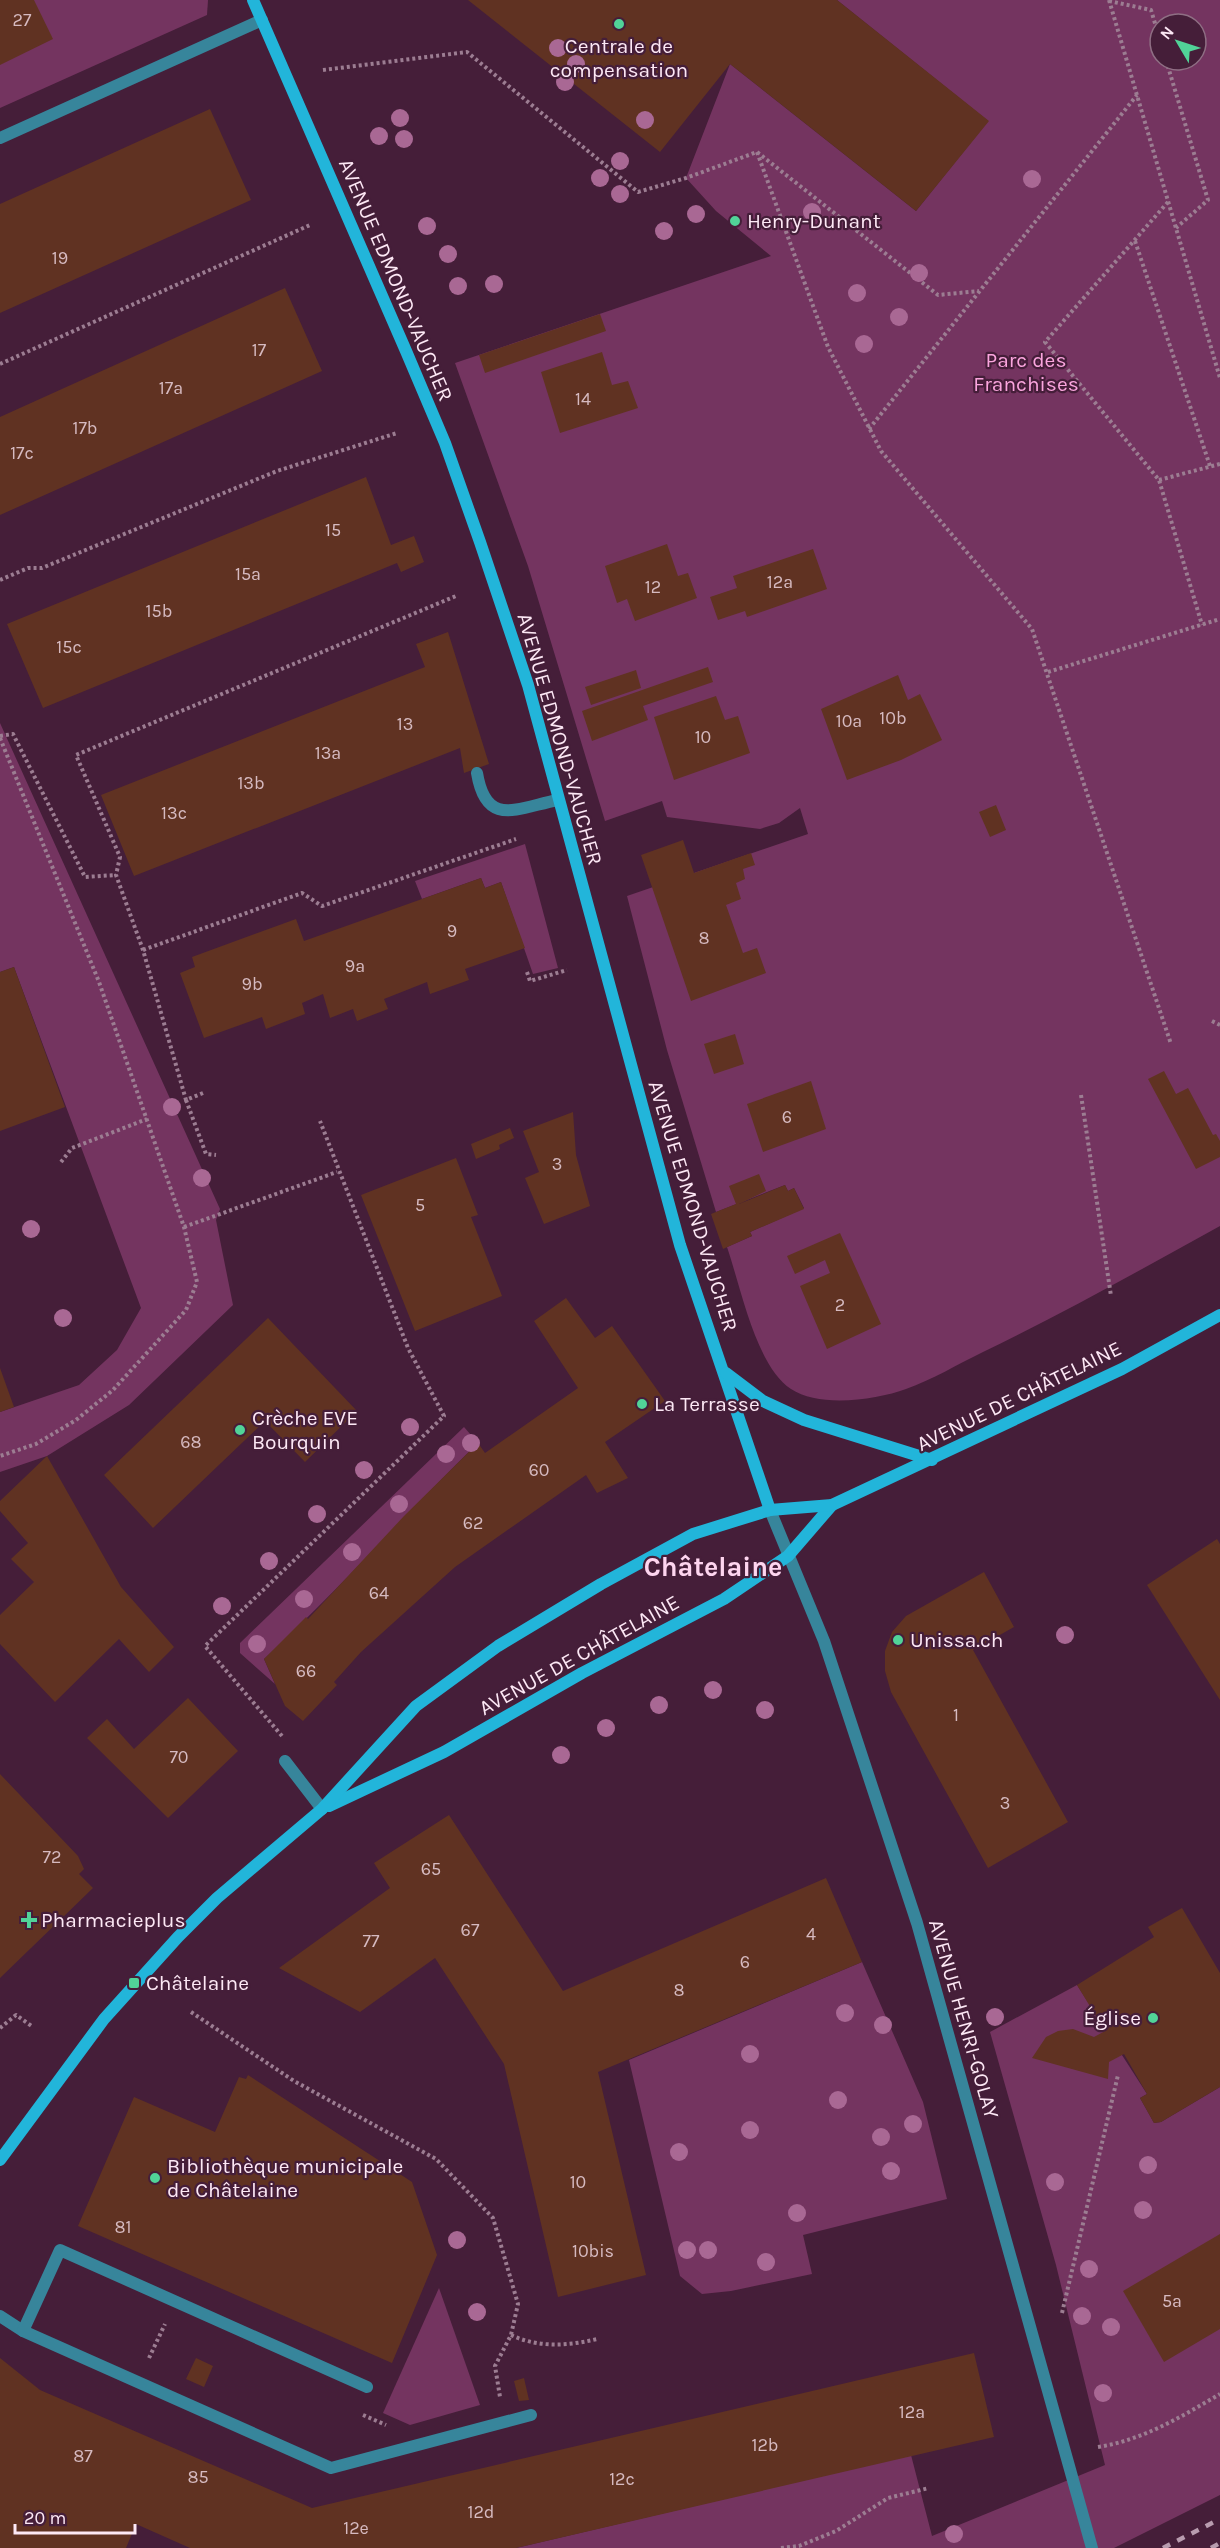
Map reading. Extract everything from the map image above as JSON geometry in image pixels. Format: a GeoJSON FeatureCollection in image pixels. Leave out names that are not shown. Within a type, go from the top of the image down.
{"type":"FeatureCollection","features":[{"type":"Feature","properties":{"kind":"main road","name":"AVENUE EDMOND-VAUCHER"},"geometry":{"type":"LineString","coordinates":[[253,0],[445,443],[528,685],[680,1245],[726,1373],[770,1510]]}},
{"type":"Feature","properties":{"kind":"main road","name":"AVENUE DE CHÂTELAINE"},"geometry":{"type":"LineString","coordinates":[[0,2160],[83,2046],[134,1983],[208,1906],[322,1809],[416,1706],[498,1646],[601,1584],[693,1534],[770,1510],[832,1505],[1122,1369],[1220,1315]]}},
{"type":"Feature","properties":{"kind":"main road"},"geometry":{"type":"LineString","coordinates":[[726,1373],[763,1401],[804,1420],[932,1460]]}},
{"type":"Feature","properties":{"kind":"main road","name":"AVENUE DE CHÂTELAINE"},"geometry":{"type":"LineString","coordinates":[[322,1809],[444,1752],[582,1673],[724,1599],[788,1556],[832,1505]]}},
{"type":"Feature","properties":{"kind":"street"},"geometry":{"type":"LineString","coordinates":[[0,138],[262,20]]}},
{"type":"Feature","properties":{"kind":"street"},"geometry":{"type":"LineString","coordinates":[[477,773],[480,795],[489,807],[502,811],[558,800]]}},
{"type":"Feature","properties":{"kind":"street","name":"AVENUE HENRI-GOLAY"},"geometry":{"type":"LineString","coordinates":[[770,1510],[824,1641],[917,1923],[1092,2548]]}},
{"type":"Feature","properties":{"kind":"street"},"geometry":{"type":"LineString","coordinates":[[285,1761],[322,1809]]}},
{"type":"Feature","properties":{"kind":"street"},"geometry":{"type":"LineString","coordinates":[[23,2331],[60,2250],[368,2387]]}},
{"type":"Feature","properties":{"kind":"street"},"geometry":{"type":"LineString","coordinates":[[0,2316],[23,2331],[331,2468],[531,2415]]}},
{"type":"Feature","properties":{"kind":"path"},"geometry":{"type":"LineString","coordinates":[[1152,12],[1109,0],[1220,378]]}},
{"type":"Feature","properties":{"kind":"path"},"geometry":{"type":"LineString","coordinates":[[323,70],[467,52],[638,192],[686,178],[757,152]]}},
{"type":"Feature","properties":{"kind":"path"},"geometry":{"type":"LineString","coordinates":[[1170,72],[1208,200],[1176,228]]}},
{"type":"Feature","properties":{"kind":"path"},"geometry":{"type":"LineString","coordinates":[[869,429],[1137,95]]}},
{"type":"Feature","properties":{"kind":"path"},"geometry":{"type":"LineString","coordinates":[[757,152],[938,294],[979,291]]}},
{"type":"Feature","properties":{"kind":"path"},"geometry":{"type":"LineString","coordinates":[[757,152],[828,347],[881,452],[1032,629],[1171,1044]]}},
{"type":"Feature","properties":{"kind":"path"},"geometry":{"type":"LineString","coordinates":[[1168,202],[1045,342],[1159,480],[1202,625]]}},
{"type":"Feature","properties":{"kind":"path"},"geometry":{"type":"LineString","coordinates":[[0,364],[310,225]]}},
{"type":"Feature","properties":{"kind":"path"},"geometry":{"type":"LineString","coordinates":[[1134,240],[1210,466]]}},
{"type":"Feature","properties":{"kind":"path"},"geometry":{"type":"LineString","coordinates":[[0,580],[28,568],[42,568],[277,471],[397,433]]}},
{"type":"Feature","properties":{"kind":"path"},"geometry":{"type":"LineString","coordinates":[[1159,480],[1220,464]]}},
{"type":"Feature","properties":{"kind":"path"},"geometry":{"type":"LineString","coordinates":[[216,1155],[206,1154],[186,1100],[143,950],[116,874],[120,857],[76,755],[456,596]]}},
{"type":"Feature","properties":{"kind":"path"},"geometry":{"type":"LineString","coordinates":[[1048,672],[1220,619]]}},
{"type":"Feature","properties":{"kind":"path"},"geometry":{"type":"LineString","coordinates":[[0,1456],[36,1444],[76,1420],[113,1390],[186,1310],[197,1282],[184,1227],[99,982],[0,737],[13,734],[85,877],[116,874]]}},
{"type":"Feature","properties":{"kind":"path"},"geometry":{"type":"LineString","coordinates":[[143,950],[302,893],[322,906],[520,838]]}},
{"type":"Feature","properties":{"kind":"path"},"geometry":{"type":"LineString","coordinates":[[526,972],[530,981],[567,970]]}},
{"type":"Feature","properties":{"kind":"path"},"geometry":{"type":"LineString","coordinates":[[1212,1021],[1220,1024]]}},
{"type":"Feature","properties":{"kind":"path"},"geometry":{"type":"LineString","coordinates":[[186,1100],[203,1093]]}},
{"type":"Feature","properties":{"kind":"path"},"geometry":{"type":"LineString","coordinates":[[1081,1095],[1111,1296]]}},
{"type":"Feature","properties":{"kind":"path"},"geometry":{"type":"LineString","coordinates":[[61,1162],[72,1148],[147,1119]]}},
{"type":"Feature","properties":{"kind":"path"},"geometry":{"type":"LineString","coordinates":[[285,1761],[284,1738],[205,1646],[444,1416],[408,1348],[337,1172],[320,1121]]}},
{"type":"Feature","properties":{"kind":"path"},"geometry":{"type":"LineString","coordinates":[[184,1227],[337,1172]]}},
{"type":"Feature","properties":{"kind":"path"},"geometry":{"type":"LineString","coordinates":[[191,2012],[294,2081],[436,2159],[493,2218],[518,2304],[511,2335],[495,2366],[504,2422]]}},
{"type":"Feature","properties":{"kind":"path"},"geometry":{"type":"LineString","coordinates":[[0,2028],[16,2014],[33,2027]]}},
{"type":"Feature","properties":{"kind":"path"},"geometry":{"type":"LineString","coordinates":[[1062,2313],[1118,2075]]}},
{"type":"Feature","properties":{"kind":"path"},"geometry":{"type":"LineString","coordinates":[[150,2355],[160,2333]]}},
{"type":"Feature","properties":{"kind":"path"},"geometry":{"type":"LineString","coordinates":[[511,2335],[526,2342],[570,2345],[597,2339]]}},
{"type":"Feature","properties":{"kind":"path"},"geometry":{"type":"LineString","coordinates":[[1098,2447],[1117,2444],[1151,2432],[1220,2394]]}},
{"type":"Feature","properties":{"kind":"path"},"geometry":{"type":"LineString","coordinates":[[781,2548],[799,2546],[836,2531],[888,2498],[929,2488]]}},
{"type":"Feature","properties":{"kind":"green space"},"geometry":{"type":"Polygon","coordinates":[[[0,0],[208,0],[207,15],[0,108],[0,0]]]}},
{"type":"Feature","properties":{"kind":"green space","name":"Parc des Franchises"},"geometry":{"type":"Polygon","coordinates":[[[837,0],[1220,0],[1220,1226],[1073,1306],[935,1377],[894,1393],[864,1399],[817,1399],[791,1389],[768,1363],[751,1325],[727,1247],[752,1236],[750,1232],[804,1208],[794,1188],[788,1191],[785,1185],[716,1212],[667,1050],[627,896],[808,834],[800,808],[779,823],[760,829],[667,817],[662,801],[605,821],[528,566],[455,363],[771,256],[716,211],[686,178],[730,64],[916,211],[988,121],[837,0]]]}},
{"type":"Feature","properties":{"kind":"green space"},"geometry":{"type":"Polygon","coordinates":[[[0,723],[220,1209],[216,1220],[233,1305],[129,1405],[47,1456],[0,1472],[0,1412],[79,1385],[117,1350],[141,1308],[14,967],[0,972],[0,723]]]}},
{"type":"Feature","properties":{"kind":"green space"},"geometry":{"type":"Polygon","coordinates":[[[525,844],[558,968],[533,974],[501,882],[485,888],[481,878],[422,899],[415,881],[525,844]]]}},
{"type":"Feature","properties":{"kind":"green space"},"geometry":{"type":"Polygon","coordinates":[[[464,1427],[478,1443],[264,1659],[275,1684],[240,1653],[240,1643],[464,1427]]]}},
{"type":"Feature","properties":{"kind":"green space"},"geometry":{"type":"Polygon","coordinates":[[[862,1962],[923,2102],[947,2199],[803,2235],[812,2274],[731,2291],[702,2294],[680,2276],[629,2060],[862,1962]]]}},
{"type":"Feature","properties":{"kind":"green space"},"geometry":{"type":"Polygon","coordinates":[[[1077,1985],[1147,2094],[1140,2098],[1154,2123],[1161,2122],[1220,2087],[1220,2495],[1114,2548],[516,2548],[911,2455],[932,2536],[1105,2465],[1056,2265],[990,2032],[1077,1985]]]}},
{"type":"Feature","properties":{"kind":"green space"},"geometry":{"type":"Polygon","coordinates":[[[439,2288],[480,2405],[410,2425],[383,2413],[439,2288]]]}},
{"type":"Feature","properties":{"kind":"building"},"geometry":{"type":"Polygon","coordinates":[[[0,0],[34,0],[53,39],[0,65],[0,0]]]}},
{"type":"Feature","properties":{"kind":"building"},"geometry":{"type":"Polygon","coordinates":[[[468,0],[837,0],[989,121],[916,211],[730,64],[660,152],[468,0]]]}},
{"type":"Feature","properties":{"kind":"building"},"geometry":{"type":"Polygon","coordinates":[[[210,109],[251,200],[0,313],[0,204],[210,109]]]}},
{"type":"Feature","properties":{"kind":"building"},"geometry":{"type":"Polygon","coordinates":[[[285,288],[322,371],[0,515],[0,417],[285,288]]]}},
{"type":"Feature","properties":{"kind":"building"},"geometry":{"type":"Polygon","coordinates":[[[600,314],[606,331],[485,373],[479,355],[600,314]]]}},
{"type":"Feature","properties":{"kind":"building"},"geometry":{"type":"Polygon","coordinates":[[[602,352],[612,385],[628,381],[638,408],[560,433],[541,372],[602,352]]]}},
{"type":"Feature","properties":{"kind":"building"},"geometry":{"type":"Polygon","coordinates":[[[366,477],[391,545],[414,536],[424,562],[401,572],[397,563],[43,708],[7,624],[366,477]]]}},
{"type":"Feature","properties":{"kind":"building"},"geometry":{"type":"Polygon","coordinates":[[[667,544],[678,576],[688,573],[697,598],[635,621],[627,599],[617,603],[605,566],[667,544]]]}},
{"type":"Feature","properties":{"kind":"building"},"geometry":{"type":"Polygon","coordinates":[[[813,549],[827,589],[747,617],[745,611],[718,620],[710,597],[737,588],[733,576],[813,549]]]}},
{"type":"Feature","properties":{"kind":"building"},"geometry":{"type":"Polygon","coordinates":[[[448,632],[489,764],[464,773],[460,748],[134,876],[101,795],[425,667],[416,644],[448,632]]]}},
{"type":"Feature","properties":{"kind":"building"},"geometry":{"type":"Polygon","coordinates":[[[708,667],[713,682],[643,706],[648,720],[592,741],[582,711],[708,667]]]}},
{"type":"Feature","properties":{"kind":"building"},"geometry":{"type":"Polygon","coordinates":[[[636,670],[641,688],[591,705],[585,687],[636,670]]]}},
{"type":"Feature","properties":{"kind":"building"},"geometry":{"type":"Polygon","coordinates":[[[898,675],[908,700],[920,694],[942,740],[901,760],[847,780],[821,709],[898,675]]]}},
{"type":"Feature","properties":{"kind":"building"},"geometry":{"type":"Polygon","coordinates":[[[716,696],[725,720],[738,716],[750,753],[674,780],[654,717],[716,696]]]}},
{"type":"Feature","properties":{"kind":"building"},"geometry":{"type":"Polygon","coordinates":[[[996,805],[1006,830],[990,837],[979,812],[996,805]]]}},
{"type":"Feature","properties":{"kind":"building"},"geometry":{"type":"Polygon","coordinates":[[[683,840],[694,873],[751,853],[755,865],[743,869],[745,879],[736,883],[741,899],[726,905],[743,953],[757,948],[766,973],[691,1001],[641,855],[683,840]]]}},
{"type":"Feature","properties":{"kind":"building"},"geometry":{"type":"Polygon","coordinates":[[[481,878],[485,888],[501,882],[525,948],[465,969],[469,980],[430,994],[427,982],[384,999],[388,1009],[357,1021],[353,1009],[330,1018],[323,994],[302,1003],[305,1014],[266,1029],[262,1017],[204,1038],[180,973],[195,967],[192,957],[296,919],[304,941],[481,878]]]}},
{"type":"Feature","properties":{"kind":"building"},"geometry":{"type":"Polygon","coordinates":[[[14,967],[65,1107],[0,1131],[0,972],[14,967]]]}},
{"type":"Feature","properties":{"kind":"building"},"geometry":{"type":"Polygon","coordinates":[[[735,1034],[744,1064],[714,1074],[704,1044],[735,1034]]]}},
{"type":"Feature","properties":{"kind":"building"},"geometry":{"type":"Polygon","coordinates":[[[1164,1071],[1176,1094],[1188,1088],[1213,1135],[1216,1134],[1220,1141],[1220,1157],[1196,1169],[1148,1079],[1164,1071]]]}},
{"type":"Feature","properties":{"kind":"building"},"geometry":{"type":"Polygon","coordinates":[[[811,1081],[826,1129],[763,1152],[747,1104],[811,1081]]]}},
{"type":"Feature","properties":{"kind":"building"},"geometry":{"type":"Polygon","coordinates":[[[573,1112],[576,1155],[590,1206],[544,1224],[525,1178],[539,1172],[523,1131],[573,1112]]]}},
{"type":"Feature","properties":{"kind":"building"},"geometry":{"type":"Polygon","coordinates":[[[510,1128],[514,1138],[499,1145],[500,1149],[476,1159],[471,1144],[510,1128]]]}},
{"type":"Feature","properties":{"kind":"building"},"geometry":{"type":"Polygon","coordinates":[[[456,1158],[478,1215],[471,1217],[502,1296],[415,1331],[361,1195],[456,1158]]]}},
{"type":"Feature","properties":{"kind":"building"},"geometry":{"type":"Polygon","coordinates":[[[759,1174],[766,1191],[739,1204],[785,1185],[788,1191],[794,1188],[804,1209],[750,1232],[752,1236],[723,1249],[711,1214],[736,1204],[729,1186],[759,1174]]]}},
{"type":"Feature","properties":{"kind":"building"},"geometry":{"type":"Polygon","coordinates":[[[840,1233],[881,1324],[827,1349],[800,1286],[830,1273],[825,1260],[795,1274],[787,1256],[840,1233]]]}},
{"type":"Feature","properties":{"kind":"building"},"geometry":{"type":"Polygon","coordinates":[[[566,1298],[595,1338],[612,1326],[665,1401],[605,1442],[628,1478],[597,1493],[586,1475],[455,1567],[361,1652],[334,1682],[337,1685],[303,1721],[285,1706],[264,1659],[306,1617],[308,1619],[404,1516],[478,1443],[485,1453],[578,1388],[534,1321],[566,1298]]]}},
{"type":"Feature","properties":{"kind":"building"},"geometry":{"type":"Polygon","coordinates":[[[268,1318],[357,1411],[305,1462],[265,1421],[153,1528],[104,1475],[268,1318]]]}},
{"type":"Feature","properties":{"kind":"building"},"geometry":{"type":"Polygon","coordinates":[[[0,1368],[14,1407],[0,1412],[0,1368]]]}},
{"type":"Feature","properties":{"kind":"building"},"geometry":{"type":"Polygon","coordinates":[[[47,1456],[121,1587],[174,1647],[149,1672],[119,1639],[55,1702],[0,1644],[0,1615],[34,1582],[11,1559],[28,1543],[0,1511],[0,1501],[47,1456]]]}},
{"type":"Feature","properties":{"kind":"building"},"geometry":{"type":"Polygon","coordinates":[[[1217,1539],[1220,1544],[1220,1700],[1147,1585],[1217,1539]]]}},
{"type":"Feature","properties":{"kind":"building"},"geometry":{"type":"Polygon","coordinates":[[[984,1572],[1014,1627],[973,1650],[1068,1822],[988,1868],[891,1692],[885,1671],[885,1651],[892,1632],[906,1616],[984,1572]]]}},
{"type":"Feature","properties":{"kind":"building"},"geometry":{"type":"Polygon","coordinates":[[[188,1698],[238,1751],[168,1818],[87,1738],[107,1719],[134,1749],[188,1698]]]}},
{"type":"Feature","properties":{"kind":"building"},"geometry":{"type":"Polygon","coordinates":[[[0,1774],[78,1856],[84,1869],[79,1874],[93,1888],[0,1978],[0,1774]]]}},
{"type":"Feature","properties":{"kind":"building"},"geometry":{"type":"Polygon","coordinates":[[[449,1815],[563,1991],[826,1878],[862,1962],[598,2072],[646,2275],[558,2297],[504,2064],[435,1958],[360,2012],[279,1968],[390,1888],[374,1863],[449,1815]]]}},
{"type":"Feature","properties":{"kind":"building"},"geometry":{"type":"Polygon","coordinates":[[[1182,1908],[1220,1973],[1220,2087],[1161,2122],[1154,2123],[1140,2098],[1147,2094],[1124,2054],[1109,2062],[1108,2079],[1032,2058],[1046,2037],[1058,2031],[1073,2029],[1094,2037],[1105,2031],[1077,1985],[1154,1937],[1148,1927],[1182,1908]]]}},
{"type":"Feature","properties":{"kind":"building"},"geometry":{"type":"Polygon","coordinates":[[[248,2075],[412,2182],[437,2255],[392,2363],[78,2226],[134,2097],[215,2132],[239,2077],[246,2079],[248,2075]]]}},
{"type":"Feature","properties":{"kind":"building"},"geometry":{"type":"Polygon","coordinates":[[[1220,2234],[1220,2329],[1164,2362],[1123,2291],[1220,2234]]]}},
{"type":"Feature","properties":{"kind":"building"},"geometry":{"type":"Polygon","coordinates":[[[974,2353],[994,2437],[516,2548],[190,2548],[136,2524],[126,2548],[0,2548],[0,2358],[40,2390],[312,2508],[974,2353]]]}},
{"type":"Feature","properties":{"kind":"building"},"geometry":{"type":"Polygon","coordinates":[[[196,2358],[213,2366],[204,2387],[186,2379],[196,2358]]]}},
{"type":"Feature","properties":{"kind":"building"},"geometry":{"type":"Polygon","coordinates":[[[524,2378],[529,2400],[519,2401],[514,2381],[524,2378]]]}},
{"type":"Feature","properties":{"kind":"railway"},"geometry":{"type":"LineString","coordinates":[[1163,2548],[1220,2519]]}},
{"type":"Feature","properties":{"kind":"railway"},"geometry":{"type":"LineString","coordinates":[[1211,2548],[1220,2543]]}},
{"type":"Feature","properties":{"kind":"place","name":"Centrale de compensation"},"geometry":{"type":"Point","coordinates":[619,24]}},
{"type":"Feature","properties":{"kind":"place","name":"Henry-Dunant"},"geometry":{"type":"Point","coordinates":[735,221]}},
{"type":"Feature","properties":{"kind":"place","name":"La Terrasse"},"geometry":{"type":"Point","coordinates":[642,1404]}},
{"type":"Feature","properties":{"kind":"place","name":"Crèche EVE Bourquin"},"geometry":{"type":"Point","coordinates":[240,1430]}},
{"type":"Feature","properties":{"kind":"place","name":"Unissa.ch"},"geometry":{"type":"Point","coordinates":[898,1640]}},
{"type":"Feature","properties":{"kind":"place","name":"Pharmacieplus"},"geometry":{"type":"Point","coordinates":[29,1920]}},
{"type":"Feature","properties":{"kind":"place","name":"Châtelaine"},"geometry":{"type":"Point","coordinates":[134,1983]}},
{"type":"Feature","properties":{"kind":"place","name":"Église"},"geometry":{"type":"Point","coordinates":[1153,2018]}},
{"type":"Feature","properties":{"kind":"place","name":"Bibliothèque municipale de Châtelaine"},"geometry":{"type":"Point","coordinates":[155,2178]}},
{"type":"Feature","properties":{"kind":"district","name":"Châtelaine"},"geometry":{"type":"Point","coordinates":[713,1567]}}]}
